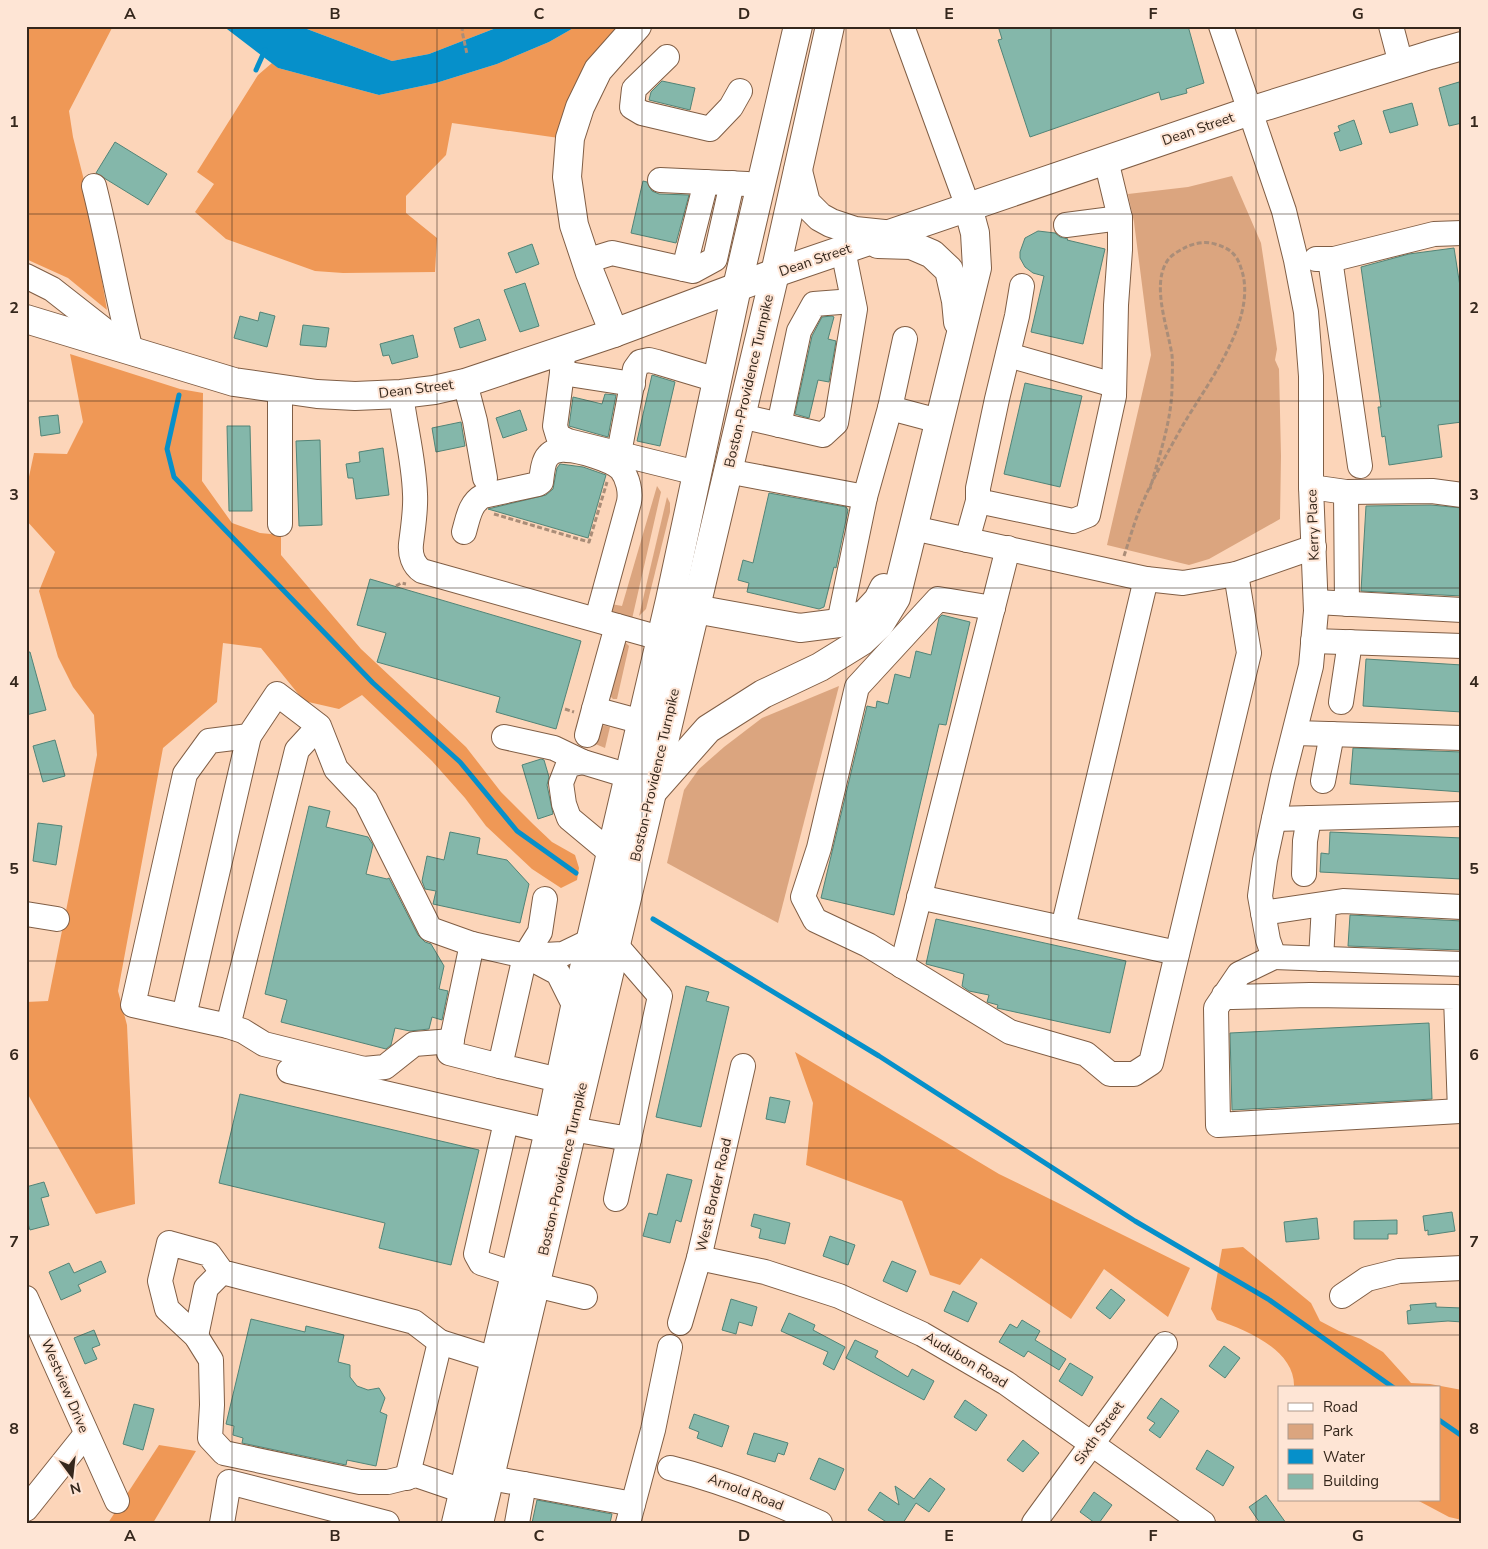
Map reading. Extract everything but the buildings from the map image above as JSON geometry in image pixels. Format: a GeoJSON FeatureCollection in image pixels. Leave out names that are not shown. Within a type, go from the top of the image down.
{"type":"FeatureCollection","features":[{"type":"Feature","properties":{"kind":"main road"},"geometry":{"type":"LineString","coordinates":[[614,333],[574,225],[567,177],[570,138],[580,107],[598,70],[637,26]]}},
{"type":"Feature","properties":{"kind":"main road","name":"Boston-Providence Turnpike"},"geometry":{"type":"LineString","coordinates":[[560,1130],[559,1080],[575,1007],[603,943],[611,853],[642,722],[737,287],[798,26]]}},
{"type":"Feature","properties":{"kind":"main road","name":"Boston-Providence Turnpike"},"geometry":{"type":"LineString","coordinates":[[479,1523],[490,1478],[525,1279],[603,943],[651,793],[775,273],[830,26]]}},
{"type":"Feature","properties":{"kind":"main road","name":"Dean Street"},"geometry":{"type":"LineString","coordinates":[[26,318],[234,382],[317,394],[355,396],[434,390],[563,361],[614,333],[775,273],[1250,111],[1462,46]]}},
{"type":"Feature","properties":{"kind":"main road"},"geometry":{"type":"LineString","coordinates":[[797,170],[806,203],[820,217],[855,231],[890,234]]}},
{"type":"Feature","properties":{"kind":"main road"},"geometry":{"type":"LineString","coordinates":[[651,793],[708,729],[763,694],[820,667],[862,641],[880,624],[896,598],[976,268],[975,234],[968,208]]}},
{"type":"Feature","properties":{"kind":"main road"},"geometry":{"type":"LineString","coordinates":[[853,247],[910,245],[932,254],[949,270],[956,302],[960,336]]}},
{"type":"Feature","properties":{"kind":"main road"},"geometry":{"type":"LineString","coordinates":[[695,609],[800,628],[839,624],[865,614],[878,600],[913,528]]}},
{"type":"Feature","properties":{"kind":"main road","name":"Boston-Providence Turnpike"},"geometry":{"type":"LineString","coordinates":[[456,1523],[494,1359],[525,1279]]}},
{"type":"Feature","properties":{"kind":"street"},"geometry":{"type":"LineString","coordinates":[[902,26],[968,208]]}},
{"type":"Feature","properties":{"kind":"street","name":"Kerry Place"},"geometry":{"type":"LineString","coordinates":[[1221,26],[1284,211],[1306,312],[1311,376],[1311,487],[1316,602],[1312,666],[1265,860],[1260,896],[1271,948]]}},
{"type":"Feature","properties":{"kind":"street"},"geometry":{"type":"LineString","coordinates":[[1391,26],[1401,64]]}},
{"type":"Feature","properties":{"kind":"street"},"geometry":{"type":"LineString","coordinates":[[667,56],[634,89],[632,107],[642,113],[710,128],[731,107],[740,91]]}},
{"type":"Feature","properties":{"kind":"street"},"geometry":{"type":"LineString","coordinates":[[978,501],[1073,520],[1088,515],[1114,396],[1120,218],[1106,160]]}},
{"type":"Feature","properties":{"kind":"street"},"geometry":{"type":"LineString","coordinates":[[660,180],[762,185]]}},
{"type":"Feature","properties":{"kind":"street"},"geometry":{"type":"LineString","coordinates":[[684,269],[706,182]]}},
{"type":"Feature","properties":{"kind":"street"},"geometry":{"type":"LineString","coordinates":[[586,261],[612,253],[693,271],[715,259],[732,183]]}},
{"type":"Feature","properties":{"kind":"street"},"geometry":{"type":"LineString","coordinates":[[94,186],[107,239],[117,297],[131,351]]}},
{"type":"Feature","properties":{"kind":"street"},"geometry":{"type":"LineString","coordinates":[[1066,224],[1120,218]]}},
{"type":"Feature","properties":{"kind":"street"},"geometry":{"type":"LineString","coordinates":[[1296,260],[1330,259],[1434,234],[1462,233]]}},
{"type":"Feature","properties":{"kind":"street"},"geometry":{"type":"LineString","coordinates":[[741,416],[823,435],[836,423],[855,309],[853,302],[853,247]]}},
{"type":"Feature","properties":{"kind":"street"},"geometry":{"type":"LineString","coordinates":[[1330,259],[1360,466]]}},
{"type":"Feature","properties":{"kind":"street","name":"Dean Street"},"geometry":{"type":"LineString","coordinates":[[26,276],[52,289],[131,351]]}},
{"type":"Feature","properties":{"kind":"street"},"geometry":{"type":"LineString","coordinates":[[967,540],[978,501],[978,488],[1022,286]]}},
{"type":"Feature","properties":{"kind":"street"},"geometry":{"type":"LineString","coordinates":[[779,425],[799,332],[806,317],[814,304],[853,302]]}},
{"type":"Feature","properties":{"kind":"street"},"geometry":{"type":"LineString","coordinates":[[839,624],[865,497],[890,408],[905,339]]}},
{"type":"Feature","properties":{"kind":"street"},"geometry":{"type":"LineString","coordinates":[[1008,355],[1114,385]]}},
{"type":"Feature","properties":{"kind":"street"},"geometry":{"type":"LineString","coordinates":[[620,453],[635,369],[640,362],[649,360],[717,380]]}},
{"type":"Feature","properties":{"kind":"street"},"geometry":{"type":"LineString","coordinates":[[633,384],[563,361],[555,426],[558,436],[568,441],[697,473]]}},
{"type":"Feature","properties":{"kind":"street"},"geometry":{"type":"LineString","coordinates":[[1311,376],[1346,376]]}},
{"type":"Feature","properties":{"kind":"street"},"geometry":{"type":"LineString","coordinates":[[465,382],[475,421],[485,478]]}},
{"type":"Feature","properties":{"kind":"street"},"geometry":{"type":"LineString","coordinates":[[280,389],[280,524]]}},
{"type":"Feature","properties":{"kind":"street"},"geometry":{"type":"LineString","coordinates":[[401,394],[414,486],[415,504],[411,548],[417,568],[660,638]]}},
{"type":"Feature","properties":{"kind":"street"},"geometry":{"type":"LineString","coordinates":[[890,408],[939,421]]}},
{"type":"Feature","properties":{"kind":"street"},"geometry":{"type":"LineString","coordinates":[[464,532],[476,499],[538,484],[541,482],[546,458],[553,452],[566,450],[592,456],[616,465],[624,473],[630,492],[629,502],[607,623],[594,709],[587,735]]}},
{"type":"Feature","properties":{"kind":"street"},"geometry":{"type":"LineString","coordinates":[[728,471],[865,497]]}},
{"type":"Feature","properties":{"kind":"street"},"geometry":{"type":"LineString","coordinates":[[1311,487],[1346,492],[1432,491],[1462,495]]}},
{"type":"Feature","properties":{"kind":"street"},"geometry":{"type":"LineString","coordinates":[[1346,492],[1347,604]]}},
{"type":"Feature","properties":{"kind":"street"},"geometry":{"type":"LineString","coordinates":[[913,528],[1146,579],[1183,583],[1236,574],[1314,546]]}},
{"type":"Feature","properties":{"kind":"street"},"geometry":{"type":"LineString","coordinates":[[902,966],[1008,548]]}},
{"type":"Feature","properties":{"kind":"street"},"geometry":{"type":"LineString","coordinates":[[993,608],[938,599],[857,687],[819,848],[803,897],[815,920],[868,945],[1010,1032],[1086,1054],[1110,1074],[1134,1074],[1151,1063],[1249,653],[1236,574]]}},
{"type":"Feature","properties":{"kind":"street"},"geometry":{"type":"LineString","coordinates":[[1063,928],[1146,579]]}},
{"type":"Feature","properties":{"kind":"street"},"geometry":{"type":"LineString","coordinates":[[1316,602],[1462,610]]}},
{"type":"Feature","properties":{"kind":"street"},"geometry":{"type":"LineString","coordinates":[[1313,641],[1462,646]]}},
{"type":"Feature","properties":{"kind":"street"},"geometry":{"type":"LineString","coordinates":[[1341,702],[1350,642]]}},
{"type":"Feature","properties":{"kind":"street"},"geometry":{"type":"LineString","coordinates":[[184,1016],[249,736],[276,694],[319,726],[336,770],[366,801],[430,929],[472,944],[525,956],[558,973],[575,1007]]}},
{"type":"Feature","properties":{"kind":"street"},"geometry":{"type":"LineString","coordinates":[[594,709],[642,722]]}},
{"type":"Feature","properties":{"kind":"street"},"geometry":{"type":"LineString","coordinates":[[228,1026],[297,750],[319,726]]}},
{"type":"Feature","properties":{"kind":"street"},"geometry":{"type":"LineString","coordinates":[[1295,733],[1462,738]]}},
{"type":"Feature","properties":{"kind":"street"},"geometry":{"type":"LineString","coordinates":[[1323,781],[1332,734]]}},
{"type":"Feature","properties":{"kind":"street"},"geometry":{"type":"LineString","coordinates":[[249,736],[209,741],[185,774],[133,1005],[228,1026],[243,1031],[264,1044],[364,1069],[384,1067],[414,1044],[452,1042]]}},
{"type":"Feature","properties":{"kind":"street"},"geometry":{"type":"LineString","coordinates":[[504,737],[554,748],[583,762],[629,776]]}},
{"type":"Feature","properties":{"kind":"street"},"geometry":{"type":"LineString","coordinates":[[583,762],[568,765],[561,783],[564,804],[569,818],[611,853]]}},
{"type":"Feature","properties":{"kind":"street"},"geometry":{"type":"LineString","coordinates":[[1274,818],[1462,814]]}},
{"type":"Feature","properties":{"kind":"street"},"geometry":{"type":"LineString","coordinates":[[1304,874],[1305,841],[1309,818]]}},
{"type":"Feature","properties":{"kind":"street"},"geometry":{"type":"LineString","coordinates":[[920,897],[1177,953]]}},
{"type":"Feature","properties":{"kind":"street"},"geometry":{"type":"LineString","coordinates":[[500,1066],[525,956],[540,932],[545,899]]}},
{"type":"Feature","properties":{"kind":"street"},"geometry":{"type":"LineString","coordinates":[[1263,913],[1343,901],[1462,907]]}},
{"type":"Feature","properties":{"kind":"street"},"geometry":{"type":"LineString","coordinates":[[1321,959],[1324,905]]}},
{"type":"Feature","properties":{"kind":"street"},"geometry":{"type":"LineString","coordinates":[[26,914],[57,919]]}},
{"type":"Feature","properties":{"kind":"street"},"geometry":{"type":"LineString","coordinates":[[525,956],[562,954],[603,943],[660,996],[616,1199]]}},
{"type":"Feature","properties":{"kind":"street"},"geometry":{"type":"LineString","coordinates":[[472,944],[450,1053],[559,1080]]}},
{"type":"Feature","properties":{"kind":"street"},"geometry":{"type":"LineString","coordinates":[[1224,995],[1232,997],[1310,995],[1456,997],[1460,1111],[1218,1125],[1216,1008],[1224,995],[1239,974],[1271,948],[1321,959],[1462,964]]}},
{"type":"Feature","properties":{"kind":"street","name":"West Border Road"},"geometry":{"type":"LineString","coordinates":[[680,1323],[699,1258],[743,1066]]}},
{"type":"Feature","properties":{"kind":"street"},"geometry":{"type":"LineString","coordinates":[[289,1071],[506,1122],[629,1139]]}},
{"type":"Feature","properties":{"kind":"street"},"geometry":{"type":"LineString","coordinates":[[506,1122],[476,1254],[481,1263],[525,1279],[585,1297]]}},
{"type":"Feature","properties":{"kind":"street"},"geometry":{"type":"LineString","coordinates":[[463,1491],[416,1476],[388,1482],[360,1482],[224,1453],[210,1438],[212,1405],[211,1360],[196,1336],[167,1308],[160,1281],[169,1243],[209,1254],[222,1272],[414,1322],[440,1342],[494,1359]]}},
{"type":"Feature","properties":{"kind":"street","name":"Audubon Road"},"geometry":{"type":"LineString","coordinates":[[699,1258],[765,1272],[839,1296],[922,1334],[1006,1383],[1203,1523]]}},
{"type":"Feature","properties":{"kind":"street"},"geometry":{"type":"LineString","coordinates":[[1342,1296],[1367,1280],[1399,1271],[1462,1268]]}},
{"type":"Feature","properties":{"kind":"street"},"geometry":{"type":"LineString","coordinates":[[196,1336],[206,1288],[222,1272]]}},
{"type":"Feature","properties":{"kind":"street","name":"Westview Drive"},"geometry":{"type":"LineString","coordinates":[[26,1298],[116,1501]]}},
{"type":"Feature","properties":{"kind":"street"},"geometry":{"type":"LineString","coordinates":[[407,1478],[440,1342]]}},
{"type":"Feature","properties":{"kind":"street","name":"Sixth Street"},"geometry":{"type":"LineString","coordinates":[[1034,1523],[1165,1344]]}},
{"type":"Feature","properties":{"kind":"street"},"geometry":{"type":"LineString","coordinates":[[490,1478],[524,1484],[630,1513],[653,1430],[670,1347]]}},
{"type":"Feature","properties":{"kind":"street"},"geometry":{"type":"LineString","coordinates":[[26,1509],[86,1434]]}},
{"type":"Feature","properties":{"kind":"street","name":"Arnold Road"},"geometry":{"type":"LineString","coordinates":[[670,1468],[708,1477],[754,1494],[820,1523]]}},
{"type":"Feature","properties":{"kind":"street"},"geometry":{"type":"LineString","coordinates":[[222,1523],[230,1482],[388,1523]]}},
{"type":"Feature","properties":{"kind":"street"},"geometry":{"type":"LineString","coordinates":[[518,1523],[524,1484]]}},
{"type":"Feature","properties":{"kind":"path"},"geometry":{"type":"LineString","coordinates":[[463,26],[462,31],[467,54]]}},
{"type":"Feature","properties":{"kind":"path"},"geometry":{"type":"LineString","coordinates":[[1118,573],[1142,502],[1150,488],[1183,425],[1217,372],[1238,324],[1245,300],[1245,279],[1238,258],[1227,248],[1210,242],[1192,244],[1177,252],[1166,262],[1161,274],[1160,290],[1172,357],[1172,391],[1170,418],[1150,488]]}},
{"type":"Feature","properties":{"kind":"path"},"geometry":{"type":"LineString","coordinates":[[492,514],[589,542],[607,480]]}},
{"type":"Feature","properties":{"kind":"green space"},"geometry":{"type":"Polygon","coordinates":[[[1232,176],[1261,243],[1277,349],[1275,360],[1279,369],[1280,519],[1209,559],[1189,565],[1107,545],[1151,355],[1134,222],[1128,194],[1188,187],[1232,176]]]}},
{"type":"Feature","properties":{"kind":"green space"},"geometry":{"type":"Polygon","coordinates":[[[657,486],[661,492],[632,619],[623,620],[610,611],[611,604],[622,606],[657,486]]]}},
{"type":"Feature","properties":{"kind":"green space"},"geometry":{"type":"Polygon","coordinates":[[[667,497],[670,503],[670,512],[646,609],[639,616],[667,497]]]}},
{"type":"Feature","properties":{"kind":"green space"},"geometry":{"type":"Polygon","coordinates":[[[625,642],[629,646],[617,699],[613,699],[608,694],[625,642]]]}},
{"type":"Feature","properties":{"kind":"green space"},"geometry":{"type":"Polygon","coordinates":[[[839,686],[778,923],[667,863],[684,790],[699,769],[762,718],[839,686]]]}},
{"type":"Feature","properties":{"kind":"green space"},"geometry":{"type":"Polygon","coordinates":[[[602,725],[610,727],[605,748],[593,743],[602,725]]]}},
{"type":"Feature","properties":{"kind":"shaded area"},"geometry":{"type":"Polygon","coordinates":[[[26,26],[113,26],[69,111],[73,137],[86,188],[107,310],[68,278],[26,259],[26,26]]]}},
{"type":"Feature","properties":{"kind":"shaded area"},"geometry":{"type":"Polygon","coordinates":[[[299,26],[501,26],[429,54],[392,61],[299,26]]]}},
{"type":"Feature","properties":{"kind":"shaded area"},"geometry":{"type":"Polygon","coordinates":[[[577,26],[629,26],[559,138],[452,123],[446,155],[406,196],[406,213],[437,238],[435,272],[343,273],[315,271],[226,239],[195,212],[214,184],[197,172],[258,75],[272,63],[278,68],[379,95],[436,83],[497,64],[549,42],[577,26]]]}},
{"type":"Feature","properties":{"kind":"shaded area"},"geometry":{"type":"Polygon","coordinates":[[[70,354],[180,389],[203,393],[202,481],[232,523],[260,533],[281,535],[281,555],[361,649],[466,747],[501,792],[533,824],[552,842],[575,855],[579,868],[577,880],[561,888],[532,869],[486,826],[465,798],[432,761],[362,695],[339,709],[304,701],[261,648],[223,643],[217,702],[163,748],[118,991],[127,1025],[135,1204],[96,1214],[26,1091],[26,1002],[48,1001],[97,755],[94,715],[73,687],[58,657],[39,591],[55,552],[26,520],[26,491],[34,453],[67,454],[83,422],[70,354]]]}},
{"type":"Feature","properties":{"kind":"shaded area"},"geometry":{"type":"Polygon","coordinates":[[[795,1052],[999,1174],[1190,1268],[1168,1317],[1104,1269],[1071,1319],[981,1258],[960,1285],[930,1275],[902,1201],[806,1165],[813,1103],[795,1052]]]}},
{"type":"Feature","properties":{"kind":"shaded area"},"geometry":{"type":"Polygon","coordinates":[[[1243,1247],[1311,1303],[1320,1321],[1339,1331],[1361,1339],[1383,1352],[1411,1383],[1430,1384],[1462,1390],[1462,1520],[1449,1517],[1421,1502],[1440,1502],[1440,1386],[1294,1386],[1287,1363],[1278,1352],[1255,1336],[1217,1320],[1211,1309],[1222,1249],[1243,1247]]]}},
{"type":"Feature","properties":{"kind":"shaded area"},"geometry":{"type":"Polygon","coordinates":[[[159,1445],[196,1451],[153,1523],[108,1523],[159,1445]]]}},
{"type":"Feature","properties":{"kind":"water"},"geometry":{"type":"Polygon","coordinates":[[[223,26],[299,26],[392,61],[429,54],[501,26],[577,26],[549,42],[497,64],[436,83],[379,95],[278,68],[223,26]]]}},
{"type":"Feature","properties":{"kind":"waterway"},"geometry":{"type":"LineString","coordinates":[[256,70],[265,50]]}},
{"type":"Feature","properties":{"kind":"waterway"},"geometry":{"type":"LineString","coordinates":[[179,395],[167,449],[174,477],[373,683],[460,762],[517,831],[576,873]]}},
{"type":"Feature","properties":{"kind":"waterway"},"geometry":{"type":"LineString","coordinates":[[653,919],[879,1056],[1135,1221],[1268,1299],[1391,1386]]}},
{"type":"Feature","properties":{"kind":"waterway"},"geometry":{"type":"LineString","coordinates":[[1440,1421],[1462,1436]]}}]}
